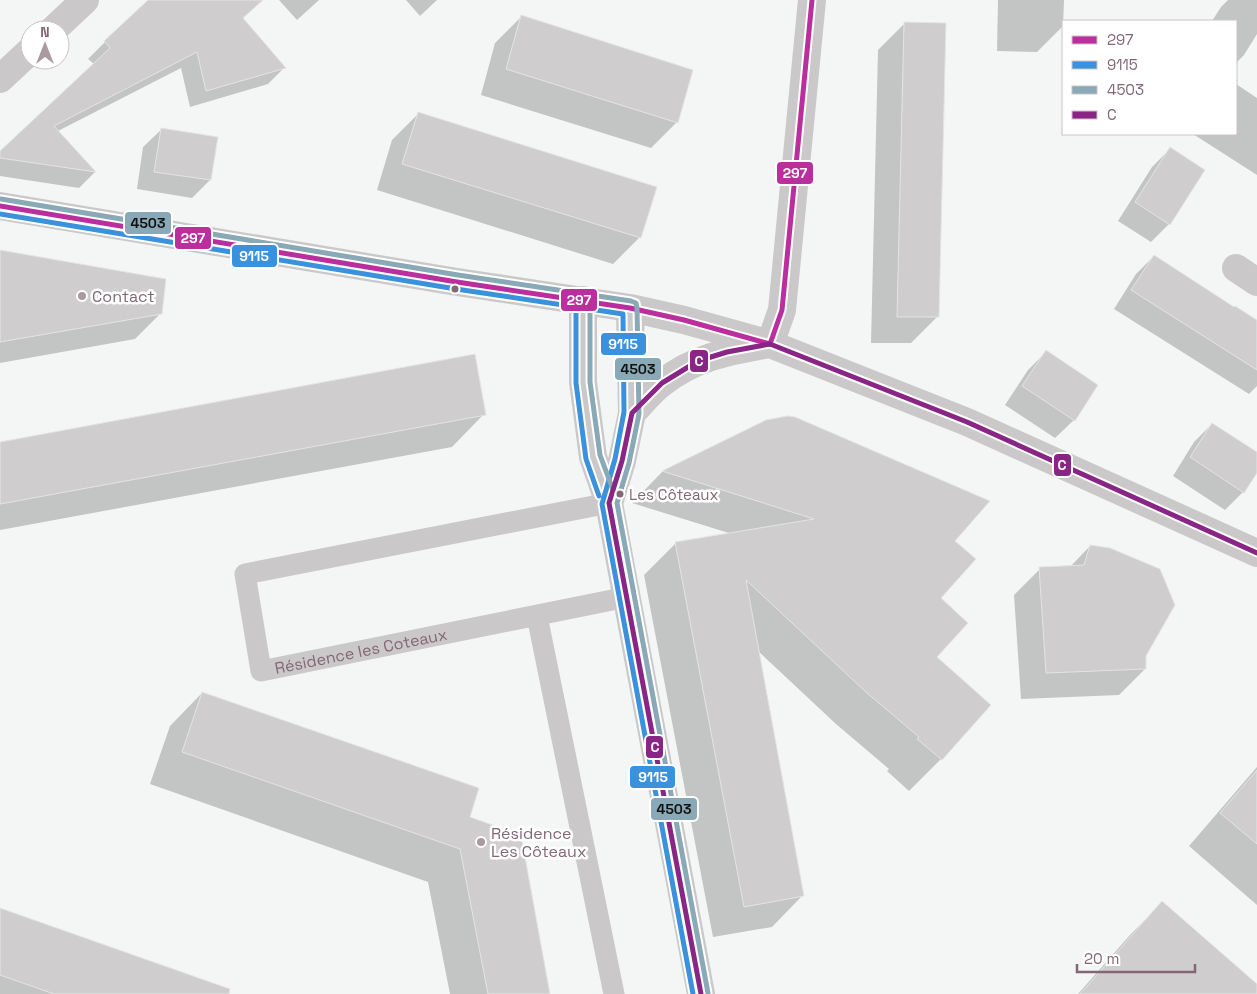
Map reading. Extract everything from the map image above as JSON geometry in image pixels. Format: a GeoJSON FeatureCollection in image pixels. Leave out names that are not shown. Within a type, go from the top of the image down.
{"type":"FeatureCollection","features":[{"type":"Feature","properties":{"kind":"street"},"geometry":{"type":"LineString","coordinates":[[64,20],[85,0]]}},
{"type":"Feature","properties":{"kind":"street"},"geometry":{"type":"LineString","coordinates":[[770,344],[782,310],[812,0]]}},
{"type":"Feature","properties":{"kind":"street"},"geometry":{"type":"LineString","coordinates":[[0,79],[20,60]]}},
{"type":"Feature","properties":{"kind":"street"},"geometry":{"type":"LineString","coordinates":[[0,206],[448,281],[583,300],[684,320],[770,344],[967,422],[1257,553]]}},
{"type":"Feature","properties":{"kind":"street"},"geometry":{"type":"LineString","coordinates":[[583,300],[583,382],[593,458],[609,503],[701,994]]}},
{"type":"Feature","properties":{"kind":"street"},"geometry":{"type":"LineString","coordinates":[[609,503],[622,461],[632,413],[630,308]]}},
{"type":"Feature","properties":{"kind":"street"},"geometry":{"type":"LineString","coordinates":[[632,413],[662,383],[698,361],[727,352],[770,344]]}},
{"type":"Feature","properties":{"kind":"lane","name":"Résidence les Coteaux"},"geometry":{"type":"LineString","coordinates":[[609,503],[245,574],[261,671],[627,597]]}},
{"type":"Feature","properties":{"kind":"lane"},"geometry":{"type":"LineString","coordinates":[[537,616],[614,994]]}},
{"type":"Feature","properties":{"kind":"building"},"geometry":{"type":"Polygon","coordinates":[[[148,0],[263,0],[243,18],[286,68],[206,91],[197,52],[54,126],[96,172],[0,158],[0,151],[110,48],[104,41],[148,0]]]}},
{"type":"Feature","properties":{"kind":"building"},"geometry":{"type":"Polygon","coordinates":[[[521,15],[693,70],[678,123],[506,69],[521,15]]]}},
{"type":"Feature","properties":{"kind":"building"},"geometry":{"type":"Polygon","coordinates":[[[904,22],[946,23],[939,317],[897,317],[904,22]]]}},
{"type":"Feature","properties":{"kind":"building"},"geometry":{"type":"Polygon","coordinates":[[[418,112],[657,187],[641,238],[402,164],[418,112]]]}},
{"type":"Feature","properties":{"kind":"building"},"geometry":{"type":"Polygon","coordinates":[[[161,128],[218,137],[211,180],[154,172],[161,128]]]}},
{"type":"Feature","properties":{"kind":"building"},"geometry":{"type":"Polygon","coordinates":[[[1170,147],[1205,170],[1170,225],[1135,202],[1170,147]]]}},
{"type":"Feature","properties":{"kind":"building","name":"Contact"},"geometry":{"type":"Polygon","coordinates":[[[0,250],[166,279],[162,314],[0,342],[0,250]]]}},
{"type":"Feature","properties":{"kind":"building"},"geometry":{"type":"Polygon","coordinates":[[[1154,255],[1257,320],[1257,370],[1131,290],[1154,255]]]}},
{"type":"Feature","properties":{"kind":"building"},"geometry":{"type":"Polygon","coordinates":[[[1046,350],[1098,385],[1075,421],[1022,386],[1046,350]]]}},
{"type":"Feature","properties":{"kind":"building"},"geometry":{"type":"Polygon","coordinates":[[[475,354],[486,415],[0,504],[0,442],[475,354]]]}},
{"type":"Feature","properties":{"kind":"building"},"geometry":{"type":"Polygon","coordinates":[[[787,416],[795,417],[990,501],[955,541],[976,559],[941,598],[968,623],[937,657],[991,705],[942,760],[746,580],[804,896],[744,907],[675,542],[814,519],[662,471],[766,420],[787,416]]]}},
{"type":"Feature","properties":{"kind":"building"},"geometry":{"type":"Polygon","coordinates":[[[1212,423],[1257,452],[1257,473],[1244,493],[1190,457],[1212,423]]]}},
{"type":"Feature","properties":{"kind":"building"},"geometry":{"type":"Polygon","coordinates":[[[1090,545],[1110,548],[1160,569],[1175,605],[1146,656],[1146,669],[1046,673],[1039,567],[1084,565],[1090,545]]]}},
{"type":"Feature","properties":{"kind":"building","name":"Résidence Les Côteaux"},"geometry":{"type":"Polygon","coordinates":[[[202,692],[479,788],[470,817],[521,835],[550,994],[488,994],[460,849],[182,752],[202,692]]]}},
{"type":"Feature","properties":{"kind":"building"},"geometry":{"type":"Polygon","coordinates":[[[1257,770],[1257,844],[1220,813],[1257,770]]]}},
{"type":"Feature","properties":{"kind":"building"},"geometry":{"type":"Polygon","coordinates":[[[1162,901],[1257,984],[1257,994],[1080,994],[1162,901]]]}},
{"type":"Feature","properties":{"kind":"building"},"geometry":{"type":"Polygon","coordinates":[[[0,908],[230,989],[229,994],[54,994],[0,975],[0,908]]]}},
{"type":"Feature","properties":{"kind":"transit line","name":"297"},"geometry":{"type":"LineString","coordinates":[[770,344],[782,310],[812,0]]}},
{"type":"Feature","properties":{"kind":"transit line","name":"4503"},"geometry":{"type":"LineString","coordinates":[[1,199],[636,303],[639,414],[629,463],[617,503],[708,993]]}},
{"type":"Feature","properties":{"kind":"transit line","name":"297"},"geometry":{"type":"LineString","coordinates":[[0,206],[457,282],[630,308],[684,320],[770,344]]}},
{"type":"Feature","properties":{"kind":"transit line","name":"9115"},"geometry":{"type":"LineString","coordinates":[[0,214],[456,289],[623,314],[624,412],[615,459],[602,504],[693,994]]}},
{"type":"Feature","properties":{"kind":"transit line","name":"9115"},"geometry":{"type":"LineString","coordinates":[[576,300],[576,383],[586,459],[599,496]]}},
{"type":"Feature","properties":{"kind":"transit line","name":"4503"},"geometry":{"type":"LineString","coordinates":[[590,300],[590,382],[600,455],[613,490]]}},
{"type":"Feature","properties":{"kind":"transit line","name":"C"},"geometry":{"type":"LineString","coordinates":[[701,994],[609,503],[622,461],[632,413],[662,383],[698,361],[727,352],[770,344],[967,422],[1257,553]]}},
{"type":"Feature","properties":{"kind":"place","name":"Contact"},"geometry":{"type":"Point","coordinates":[82,296]}},
{"type":"Feature","properties":{"kind":"place","name":"Les Côteaux"},"geometry":{"type":"Point","coordinates":[620,494]}},
{"type":"Feature","properties":{"kind":"place","name":"Résidence Les Côteaux"},"geometry":{"type":"Point","coordinates":[481,842]}}]}
